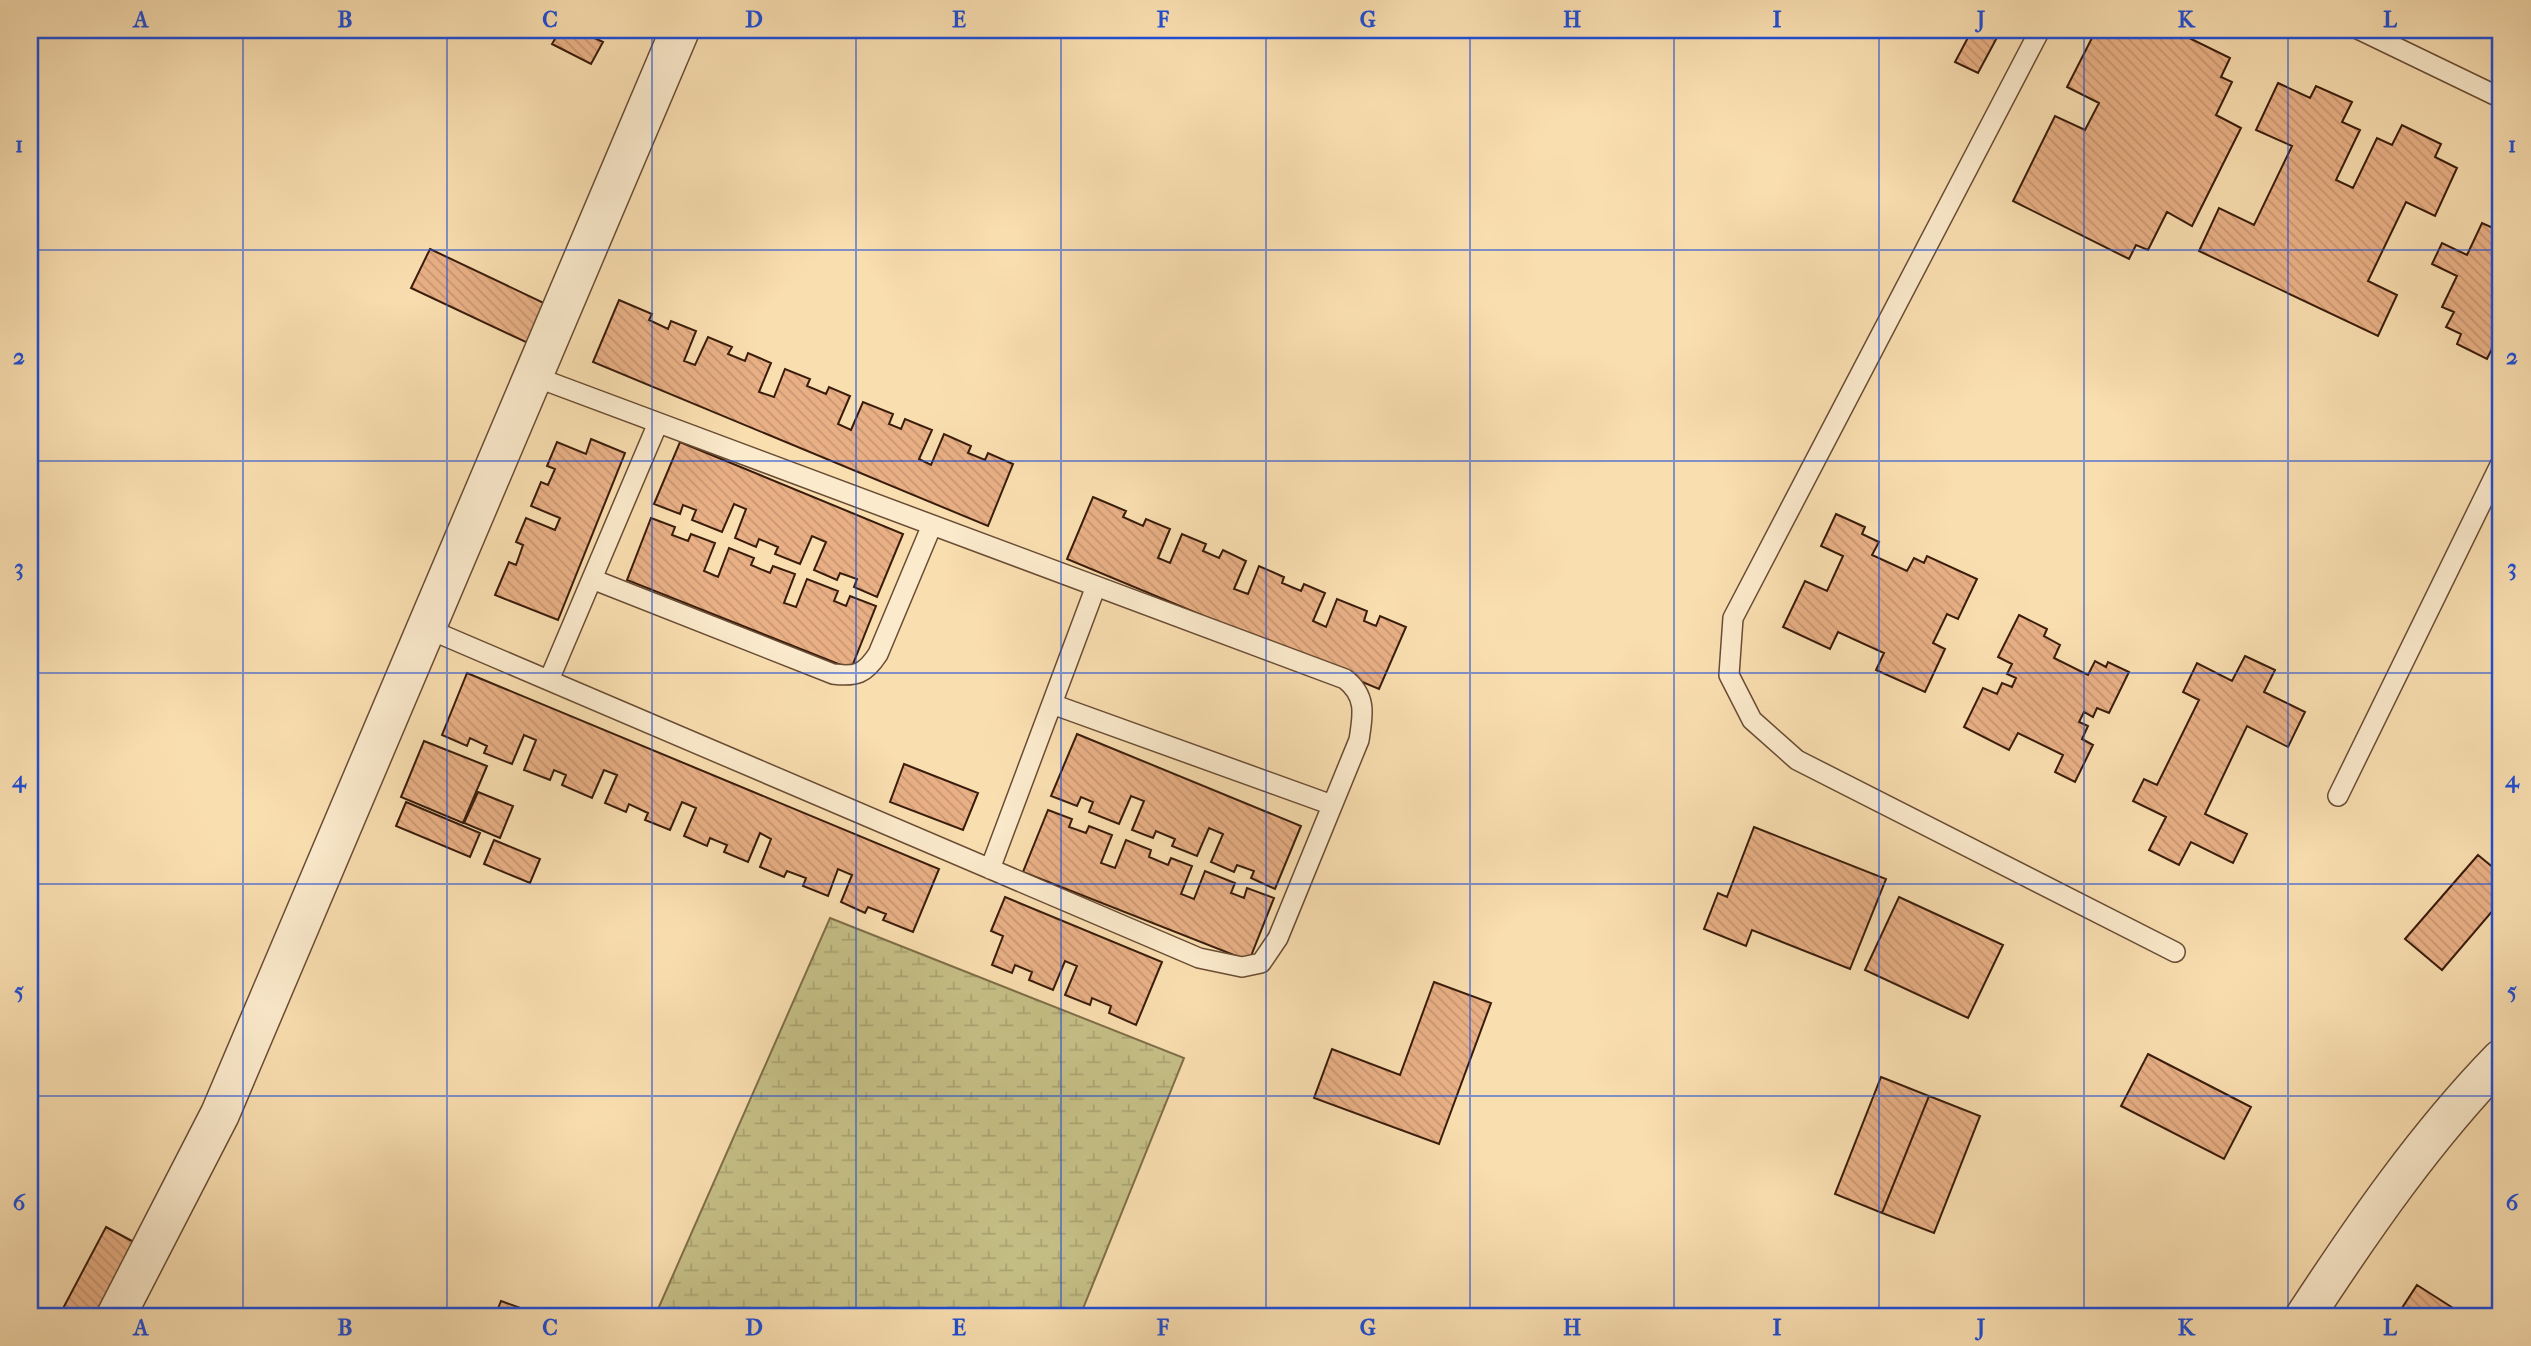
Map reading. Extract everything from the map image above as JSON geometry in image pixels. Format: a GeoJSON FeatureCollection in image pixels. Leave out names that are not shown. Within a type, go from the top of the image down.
{"type":"FeatureCollection","features":[{"type":"Feature","properties":{"kind":"street"},"geometry":{"type":"LineString","coordinates":[[116,1316],[220,1114],[680,30]]}},
{"type":"Feature","properties":{"kind":"street"},"geometry":{"type":"LineString","coordinates":[[2305,1316],[2368,1220],[2466,1095],[2501,1059]]}},
{"type":"Feature","properties":{"kind":"lane"},"geometry":{"type":"LineString","coordinates":[[2040,30],[1733,618],[1729,675],[1752,720],[1797,760],[2175,952]]}},
{"type":"Feature","properties":{"kind":"lane"},"geometry":{"type":"LineString","coordinates":[[2360,30],[2501,98]]}},
{"type":"Feature","properties":{"kind":"lane"},"geometry":{"type":"LineString","coordinates":[[426,628],[1199,958],[1242,967],[1261,963],[1278,939],[1359,740],[1364,711],[1358,689],[1345,680],[534,376]]}},
{"type":"Feature","properties":{"kind":"lane"},"geometry":{"type":"LineString","coordinates":[[549,680],[659,423]]}},
{"type":"Feature","properties":{"kind":"lane"},"geometry":{"type":"LineString","coordinates":[[2338,796],[2501,463]]}},
{"type":"Feature","properties":{"kind":"lane"},"geometry":{"type":"LineString","coordinates":[[592,579],[833,674],[855,677],[868,670],[878,654],[932,526]]}},
{"type":"Feature","properties":{"kind":"lane"},"geometry":{"type":"LineString","coordinates":[[990,869],[1096,586]]}},
{"type":"Feature","properties":{"kind":"lane"},"geometry":{"type":"LineString","coordinates":[[1052,704],[1332,805]]}},
{"type":"Feature","properties":{"kind":"green space"},"geometry":{"type":"Polygon","coordinates":[[[830,918],[1184,1058],[1080,1316],[655,1316],[830,918]]]}},
{"type":"Feature","properties":{"kind":"building"},"geometry":{"type":"Polygon","coordinates":[[[560,30],[578,30],[603,42],[591,64],[552,44],[560,30]]]}},
{"type":"Feature","properties":{"kind":"building"},"geometry":{"type":"Polygon","coordinates":[[[1972,30],[2001,30],[1978,73],[1955,62],[1972,30]]]}},
{"type":"Feature","properties":{"kind":"building"},"geometry":{"type":"Polygon","coordinates":[[[2096,30],[2173,30],[2230,58],[2221,77],[2232,82],[2216,115],[2241,128],[2192,226],[2167,212],[2148,250],[2136,245],[2129,259],[2013,201],[2055,116],[2085,130],[2099,103],[2067,87],[2096,30]]]}},
{"type":"Feature","properties":{"kind":"building"},"geometry":{"type":"Polygon","coordinates":[[[2278,83],[2310,98],[2316,86],[2352,102],[2342,122],[2360,130],[2336,180],[2353,188],[2377,138],[2392,145],[2402,125],[2441,144],[2435,157],[2457,168],[2435,216],[2406,202],[2368,281],[2397,295],[2378,336],[2199,251],[2219,208],[2254,225],[2292,146],[2256,130],[2278,83]]]}},
{"type":"Feature","properties":{"kind":"building"},"geometry":{"type":"Polygon","coordinates":[[[2501,213],[2501,330],[2487,359],[2457,344],[2461,334],[2446,327],[2454,312],[2442,307],[2457,276],[2432,264],[2442,243],[2467,255],[2482,223],[2493,228],[2501,213]]]}},
{"type":"Feature","properties":{"kind":"building"},"geometry":{"type":"Polygon","coordinates":[[[430,249],[548,305],[530,344],[411,288],[430,249]]]}},
{"type":"Feature","properties":{"kind":"building"},"geometry":{"type":"Polygon","coordinates":[[[619,300],[652,314],[649,320],[668,329],[671,321],[696,331],[684,361],[695,365],[708,337],[732,347],[728,354],[745,361],[748,353],[771,363],[759,392],[774,397],[785,369],[810,379],[807,386],[826,394],[829,387],[850,396],[838,424],[851,430],[863,402],[893,414],[889,424],[901,429],[905,419],[932,430],[919,459],[931,465],[944,434],[971,446],[968,453],[985,460],[988,453],[1013,464],[988,526],[593,362],[619,300]]]}},
{"type":"Feature","properties":{"kind":"building"},"geometry":{"type":"Polygon","coordinates":[[[591,439],[625,453],[558,620],[495,595],[509,562],[516,565],[523,545],[516,542],[526,518],[555,530],[560,518],[531,506],[541,482],[548,485],[555,469],[547,466],[557,442],[586,454],[591,439]]]}},
{"type":"Feature","properties":{"kind":"building"},"geometry":{"type":"Polygon","coordinates":[[[680,442],[903,534],[877,597],[854,587],[857,579],[840,573],[837,580],[814,570],[826,542],[812,536],[800,564],[775,554],[778,547],[759,539],[756,547],[735,538],[746,509],[734,504],[722,532],[692,520],[696,510],[683,505],[680,514],[654,504],[680,442]]]}},
{"type":"Feature","properties":{"kind":"building"},"geometry":{"type":"Polygon","coordinates":[[[1093,497],[1126,511],[1123,517],[1143,526],[1146,519],[1170,529],[1158,558],[1170,563],[1182,534],[1206,544],[1203,551],[1219,558],[1223,550],[1246,561],[1234,589],[1248,594],[1259,566],[1284,577],[1282,583],[1301,591],[1304,584],[1325,593],[1313,621],[1326,627],[1337,599],[1367,611],[1364,621],[1376,626],[1380,616],[1406,627],[1379,689],[1067,559],[1093,497]]]}},
{"type":"Feature","properties":{"kind":"building"},"geometry":{"type":"Polygon","coordinates":[[[1836,514],[1865,527],[1862,534],[1879,542],[1872,555],[1907,571],[1914,558],[1924,563],[1927,556],[1977,579],[1958,619],[1947,614],[1933,643],[1945,649],[1925,692],[1876,670],[1884,653],[1838,632],[1830,649],[1783,627],[1805,581],[1827,591],[1843,556],[1821,546],[1836,514]]]}},
{"type":"Feature","properties":{"kind":"building"},"geometry":{"type":"Polygon","coordinates":[[[651,518],[675,527],[672,535],[688,541],[691,534],[715,543],[704,571],[718,577],[729,548],[754,558],[751,565],[770,573],[773,566],[795,574],[784,603],[796,607],[807,579],[838,591],[834,601],[846,606],[850,596],[876,606],[851,669],[627,580],[651,518]]]}},
{"type":"Feature","properties":{"kind":"building"},"geometry":{"type":"Polygon","coordinates":[[[2019,615],[2047,629],[2044,636],[2060,645],[2054,658],[2088,675],[2095,661],[2106,667],[2108,662],[2129,672],[2109,713],[2097,708],[2093,717],[2084,712],[2079,722],[2088,726],[2082,739],[2093,745],[2075,782],[2055,772],[2063,755],[2018,733],[2009,750],[1964,727],[1983,688],[1997,694],[2002,683],[2012,687],[2016,678],[2007,674],[2012,664],[1998,657],[2019,615]]]}},
{"type":"Feature","properties":{"kind":"building"},"geometry":{"type":"Polygon","coordinates":[[[2245,656],[2275,670],[2264,692],[2305,712],[2288,747],[2247,726],[2205,814],[2247,834],[2233,863],[2191,842],[2179,865],[2149,850],[2166,817],[2133,801],[2144,779],[2157,785],[2199,700],[2183,692],[2197,663],[2232,681],[2245,656]]]}},
{"type":"Feature","properties":{"kind":"building"},"geometry":{"type":"Polygon","coordinates":[[[467,673],[939,869],[913,932],[883,920],[886,914],[868,907],[865,913],[841,902],[852,875],[838,869],[828,896],[803,886],[806,878],[787,871],[784,877],[760,867],[771,839],[760,833],[748,862],[724,852],[727,845],[710,838],[707,846],[684,836],[696,808],[682,802],[670,830],[645,820],[648,813],[629,804],[626,812],[605,803],[617,775],[604,770],[592,798],[562,785],[566,775],[554,770],[550,780],[524,770],[536,740],[524,735],[512,764],[484,753],[487,746],[470,738],[467,746],[442,735],[467,673]]]}},
{"type":"Feature","properties":{"kind":"building"},"geometry":{"type":"Polygon","coordinates":[[[1077,734],[1301,826],[1275,889],[1251,878],[1254,871],[1237,865],[1234,872],[1211,862],[1223,834],[1209,828],[1197,856],[1172,846],[1175,839],[1156,831],[1153,838],[1132,830],[1144,801],[1131,796],[1119,824],[1089,812],[1093,802],[1081,797],[1077,806],[1051,796],[1077,734]]]}},
{"type":"Feature","properties":{"kind":"building"},"geometry":{"type":"Polygon","coordinates":[[[424,741],[487,766],[463,823],[401,797],[424,741]]]}},
{"type":"Feature","properties":{"kind":"building"},"geometry":{"type":"Polygon","coordinates":[[[904,764],[978,793],[963,830],[890,802],[904,764]]]}},
{"type":"Feature","properties":{"kind":"building"},"geometry":{"type":"Polygon","coordinates":[[[478,792],[513,806],[500,838],[464,823],[478,792]]]}},
{"type":"Feature","properties":{"kind":"building"},"geometry":{"type":"Polygon","coordinates":[[[406,802],[480,833],[470,857],[396,826],[406,802]]]}},
{"type":"Feature","properties":{"kind":"building"},"geometry":{"type":"Polygon","coordinates":[[[1048,810],[1072,819],[1069,827],[1086,833],[1089,826],[1112,835],[1101,863],[1115,868],[1126,840],[1151,850],[1149,857],[1168,865],[1171,858],[1192,866],[1181,894],[1194,899],[1205,871],[1235,883],[1231,893],[1244,898],[1247,888],[1274,898],[1249,961],[1023,872],[1048,810]]]}},
{"type":"Feature","properties":{"kind":"building"},"geometry":{"type":"Polygon","coordinates":[[[1754,827],[1886,879],[1850,969],[1752,930],[1746,946],[1704,929],[1718,893],[1727,897],[1754,827]]]}},
{"type":"Feature","properties":{"kind":"building"},"geometry":{"type":"Polygon","coordinates":[[[494,840],[540,859],[530,883],[484,864],[494,840]]]}},
{"type":"Feature","properties":{"kind":"building"},"geometry":{"type":"Polygon","coordinates":[[[2478,855],[2501,874],[2501,901],[2442,970],[2405,939],[2478,855]]]}},
{"type":"Feature","properties":{"kind":"building"},"geometry":{"type":"Polygon","coordinates":[[[1005,897],[1162,962],[1136,1025],[1109,1013],[1111,1006],[1092,998],[1090,1005],[1065,995],[1077,966],[1065,961],[1053,990],[1029,980],[1032,972],[1015,965],[1012,973],[992,965],[1003,936],[991,931],[1005,897]]]}},
{"type":"Feature","properties":{"kind":"building"},"geometry":{"type":"Polygon","coordinates":[[[1899,897],[2003,945],[1968,1018],[1865,970],[1899,897]]]}},
{"type":"Feature","properties":{"kind":"building"},"geometry":{"type":"Polygon","coordinates":[[[1434,982],[1491,1003],[1439,1144],[1314,1098],[1332,1049],[1400,1075],[1434,982]]]}},
{"type":"Feature","properties":{"kind":"building"},"geometry":{"type":"Polygon","coordinates":[[[2148,1054],[2251,1107],[2224,1159],[2121,1106],[2148,1054]]]}},
{"type":"Feature","properties":{"kind":"building"},"geometry":{"type":"Polygon","coordinates":[[[1881,1077],[1929,1096],[1882,1213],[1835,1194],[1881,1077]]]}},
{"type":"Feature","properties":{"kind":"building"},"geometry":{"type":"Polygon","coordinates":[[[1929,1096],[1980,1116],[1934,1233],[1882,1213],[1929,1096]]]}},
{"type":"Feature","properties":{"kind":"building"},"geometry":{"type":"Polygon","coordinates":[[[106,1227],[143,1247],[106,1316],[59,1316],[106,1227]]]}},
{"type":"Feature","properties":{"kind":"building"},"geometry":{"type":"Polygon","coordinates":[[[2417,1285],[2453,1308],[2448,1316],[2416,1316],[2402,1308],[2417,1285]]]}},
{"type":"Feature","properties":{"kind":"building"},"geometry":{"type":"Polygon","coordinates":[[[501,1301],[537,1314],[537,1316],[495,1316],[501,1301]]]}}]}
